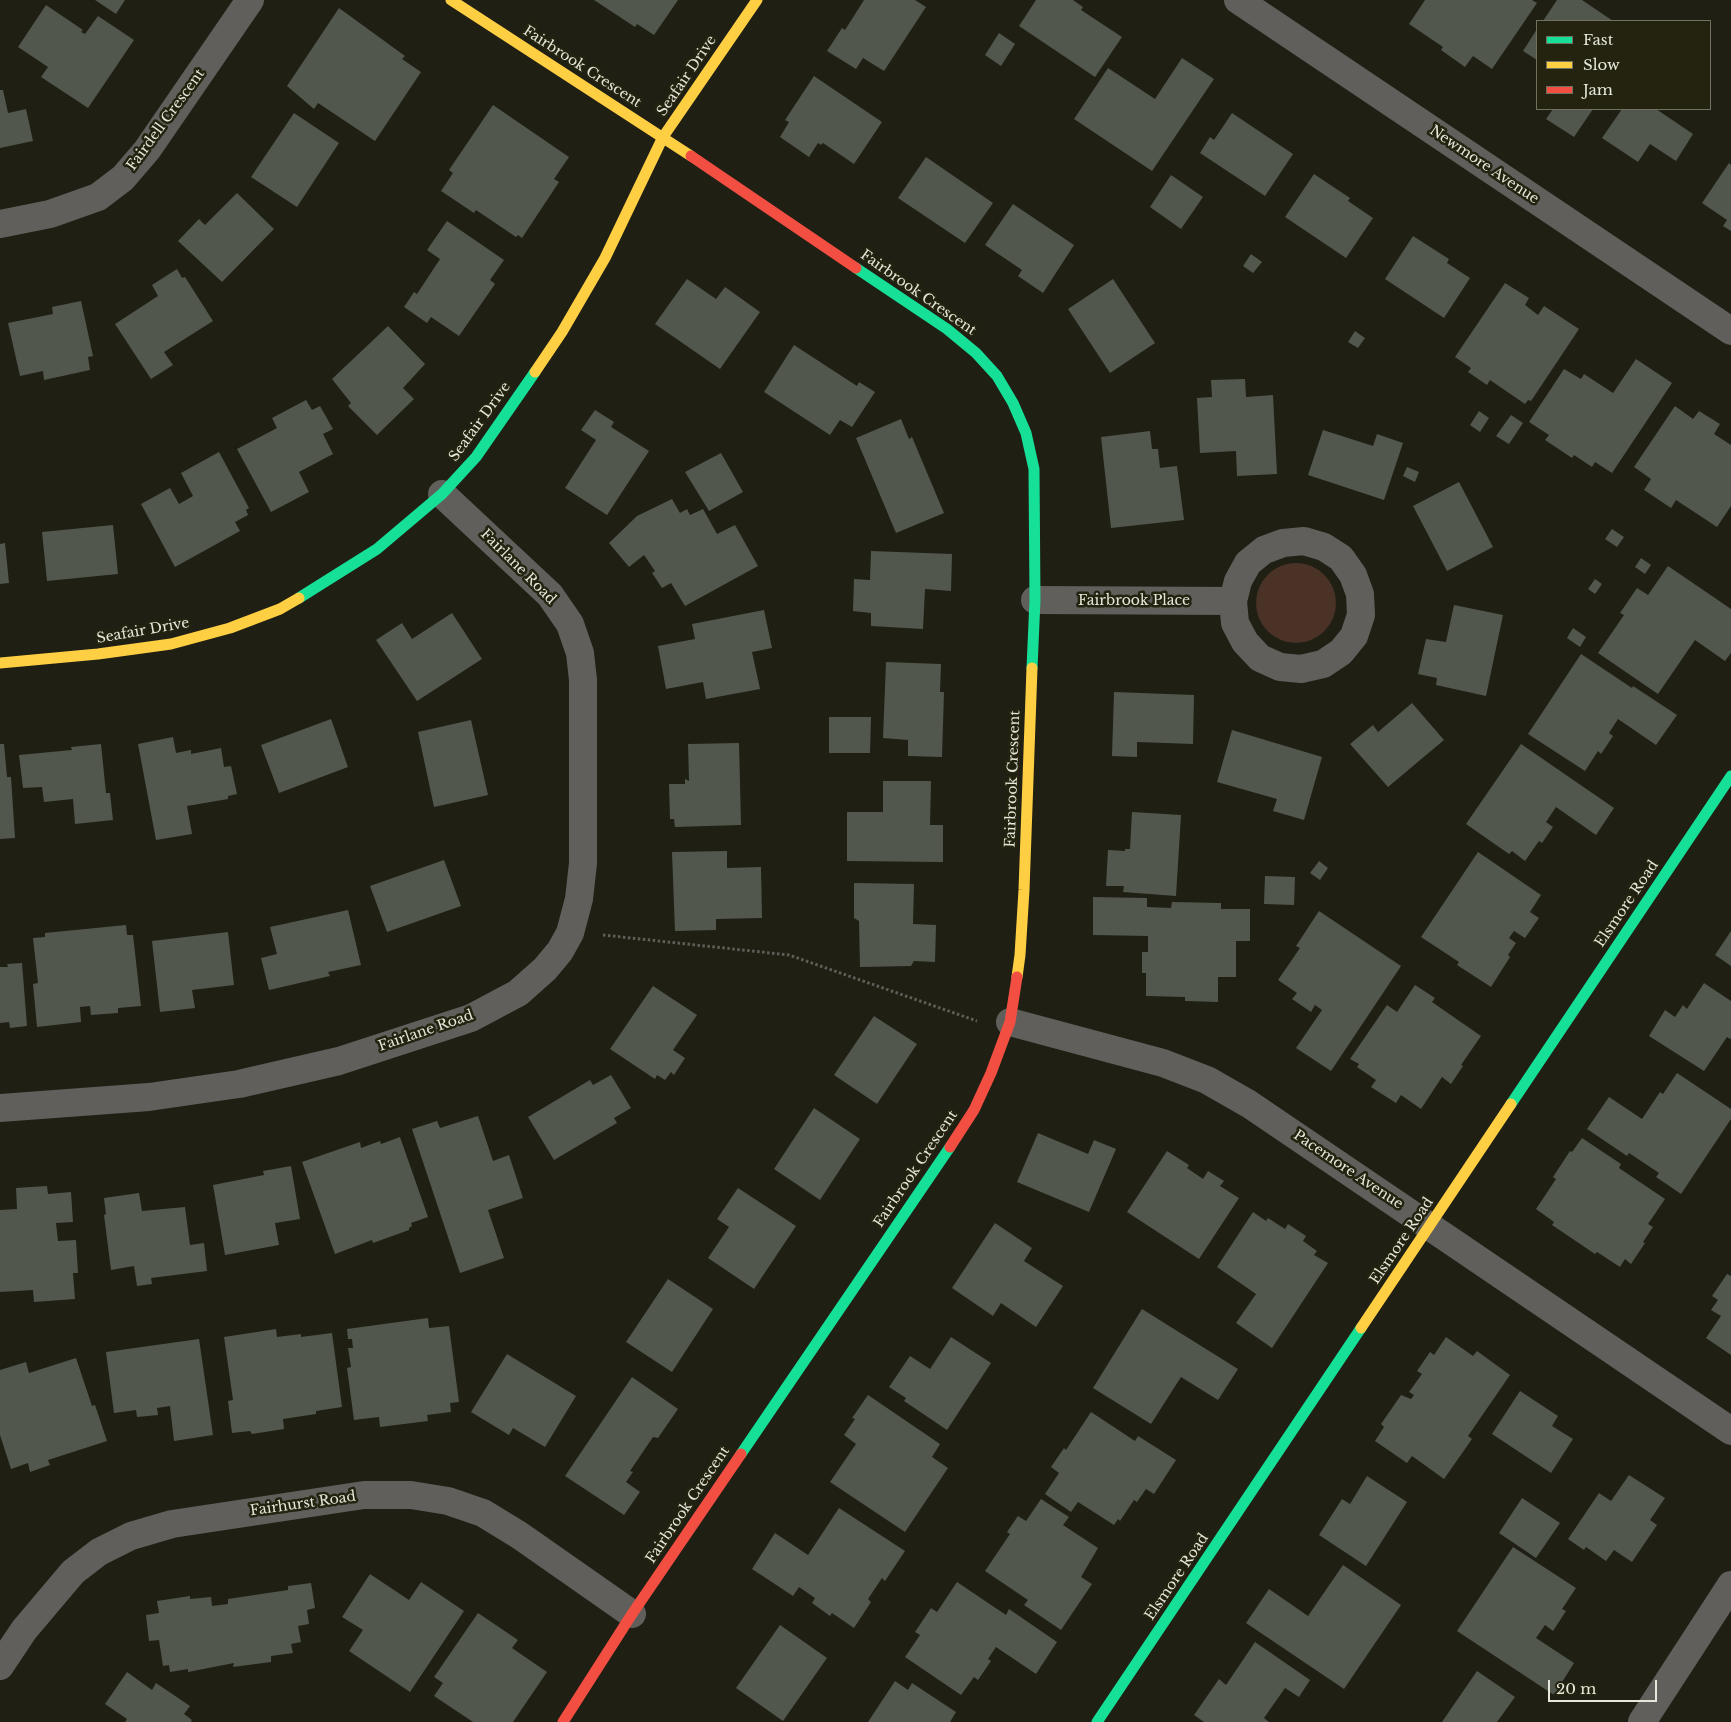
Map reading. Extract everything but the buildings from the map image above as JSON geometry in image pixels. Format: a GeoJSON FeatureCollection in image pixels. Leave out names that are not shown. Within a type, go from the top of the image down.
{"type":"FeatureCollection","features":[{"type":"Feature","properties":{"kind":"street","name":"Fairdell Crescent"},"geometry":{"type":"LineString","coordinates":[[0,224],[50,214],[98,197],[123,178],[147,150],[250,0]]}},
{"type":"Feature","properties":{"kind":"street","name":"Fairbrook Crescent"},"geometry":{"type":"LineString","coordinates":[[451,0],[663,137],[948,329],[976,353],[997,376],[1013,403],[1026,433],[1034,468],[1035,600],[1024,890],[1020,955],[1010,1022],[974,1110],[632,1614],[563,1722]]}},
{"type":"Feature","properties":{"kind":"street","name":"Seafair Drive"},"geometry":{"type":"LineString","coordinates":[[0,663],[98,654],[171,644],[230,628],[280,609],[378,549],[442,494],[476,457],[562,332],[605,258],[663,137],[757,0]]}},
{"type":"Feature","properties":{"kind":"street","name":"Newmore Avenue"},"geometry":{"type":"LineString","coordinates":[[1238,0],[1731,331]]}},
{"type":"Feature","properties":{"kind":"street","name":"Fairlane Road"},"geometry":{"type":"LineString","coordinates":[[0,1108],[149,1097],[239,1084],[339,1061],[471,1018],[518,993],[545,969],[560,950],[570,933],[579,899],[583,862],[583,680],[580,653],[570,624],[550,595],[442,494]]}},
{"type":"Feature","properties":{"kind":"street"},"geometry":{"type":"LineString","coordinates":[[1304,541],[1324,547],[1341,558],[1353,575],[1360,594],[1361,615],[1354,636],[1341,652],[1323,664],[1301,670],[1280,667],[1260,658],[1245,642],[1235,623],[1233,602],[1238,581],[1248,564],[1258,554],[1283,543],[1304,541]]}},
{"type":"Feature","properties":{"kind":"street","name":"Fairbrook Place"},"geometry":{"type":"LineString","coordinates":[[1035,600],[1233,602]]}},
{"type":"Feature","properties":{"kind":"street","name":"Elsmore Road"},"geometry":{"type":"LineString","coordinates":[[1098,1722],[1731,776]]}},
{"type":"Feature","properties":{"kind":"street","name":"Pacemore Avenue"},"geometry":{"type":"LineString","coordinates":[[1010,1022],[1163,1063],[1207,1080],[1249,1104],[1731,1431]]}},
{"type":"Feature","properties":{"kind":"street","name":"Fairhurst Road"},"geometry":{"type":"LineString","coordinates":[[0,1666],[24,1630],[73,1572],[99,1552],[131,1536],[172,1524],[364,1495],[411,1495],[448,1501],[483,1513],[519,1535],[632,1614]]}},
{"type":"Feature","properties":{"kind":"street"},"geometry":{"type":"LineString","coordinates":[[1642,1722],[1731,1584]]}},
{"type":"Feature","properties":{"kind":"path"},"geometry":{"type":"LineString","coordinates":[[570,933],[788,955],[979,1021],[1010,1022]]}},
{"type":"Feature","properties":{"kind":"shaded area"},"geometry":{"type":"Polygon","coordinates":[[[1296,563],[1311,566],[1324,575],[1333,588],[1336,603],[1333,618],[1324,631],[1311,640],[1296,643],[1281,640],[1268,631],[1259,618],[1256,603],[1259,588],[1268,575],[1281,566],[1296,563]]]}},
{"type":"Feature","properties":{"kind":"traffic: fast"},"geometry":{"type":"LineString","coordinates":[[856,268],[947,329],[976,353],[997,376],[1013,403],[1026,433],[1034,469],[1035,600],[1032,668]]}},
{"type":"Feature","properties":{"kind":"traffic: fast"},"geometry":{"type":"LineString","coordinates":[[299,598],[377,549],[442,494],[476,457],[535,372]]}},
{"type":"Feature","properties":{"kind":"traffic: fast"},"geometry":{"type":"LineString","coordinates":[[1511,1104],[1731,776]]}},
{"type":"Feature","properties":{"kind":"traffic: fast"},"geometry":{"type":"LineString","coordinates":[[741,1454],[950,1147]]}},
{"type":"Feature","properties":{"kind":"traffic: fast"},"geometry":{"type":"LineString","coordinates":[[1097,1722],[1361,1328]]}},
{"type":"Feature","properties":{"kind":"traffic: slow"},"geometry":{"type":"LineString","coordinates":[[451,0],[691,156]]}},
{"type":"Feature","properties":{"kind":"traffic: slow"},"geometry":{"type":"LineString","coordinates":[[535,372],[562,332],[605,258],[663,137],[757,0]]}},
{"type":"Feature","properties":{"kind":"traffic: slow"},"geometry":{"type":"LineString","coordinates":[[0,663],[98,654],[171,644],[230,628],[280,609],[299,598]]}},
{"type":"Feature","properties":{"kind":"traffic: slow"},"geometry":{"type":"LineString","coordinates":[[1017,977],[1024,890],[1032,668]]}},
{"type":"Feature","properties":{"kind":"traffic: slow"},"geometry":{"type":"LineString","coordinates":[[1361,1328],[1511,1104]]}},
{"type":"Feature","properties":{"kind":"traffic: jam"},"geometry":{"type":"LineString","coordinates":[[691,156],[856,268]]}},
{"type":"Feature","properties":{"kind":"traffic: jam"},"geometry":{"type":"LineString","coordinates":[[950,1147],[974,1110],[991,1073],[1010,1022],[1017,977]]}},
{"type":"Feature","properties":{"kind":"traffic: jam"},"geometry":{"type":"LineString","coordinates":[[563,1722],[632,1614],[741,1454]]}}]}
